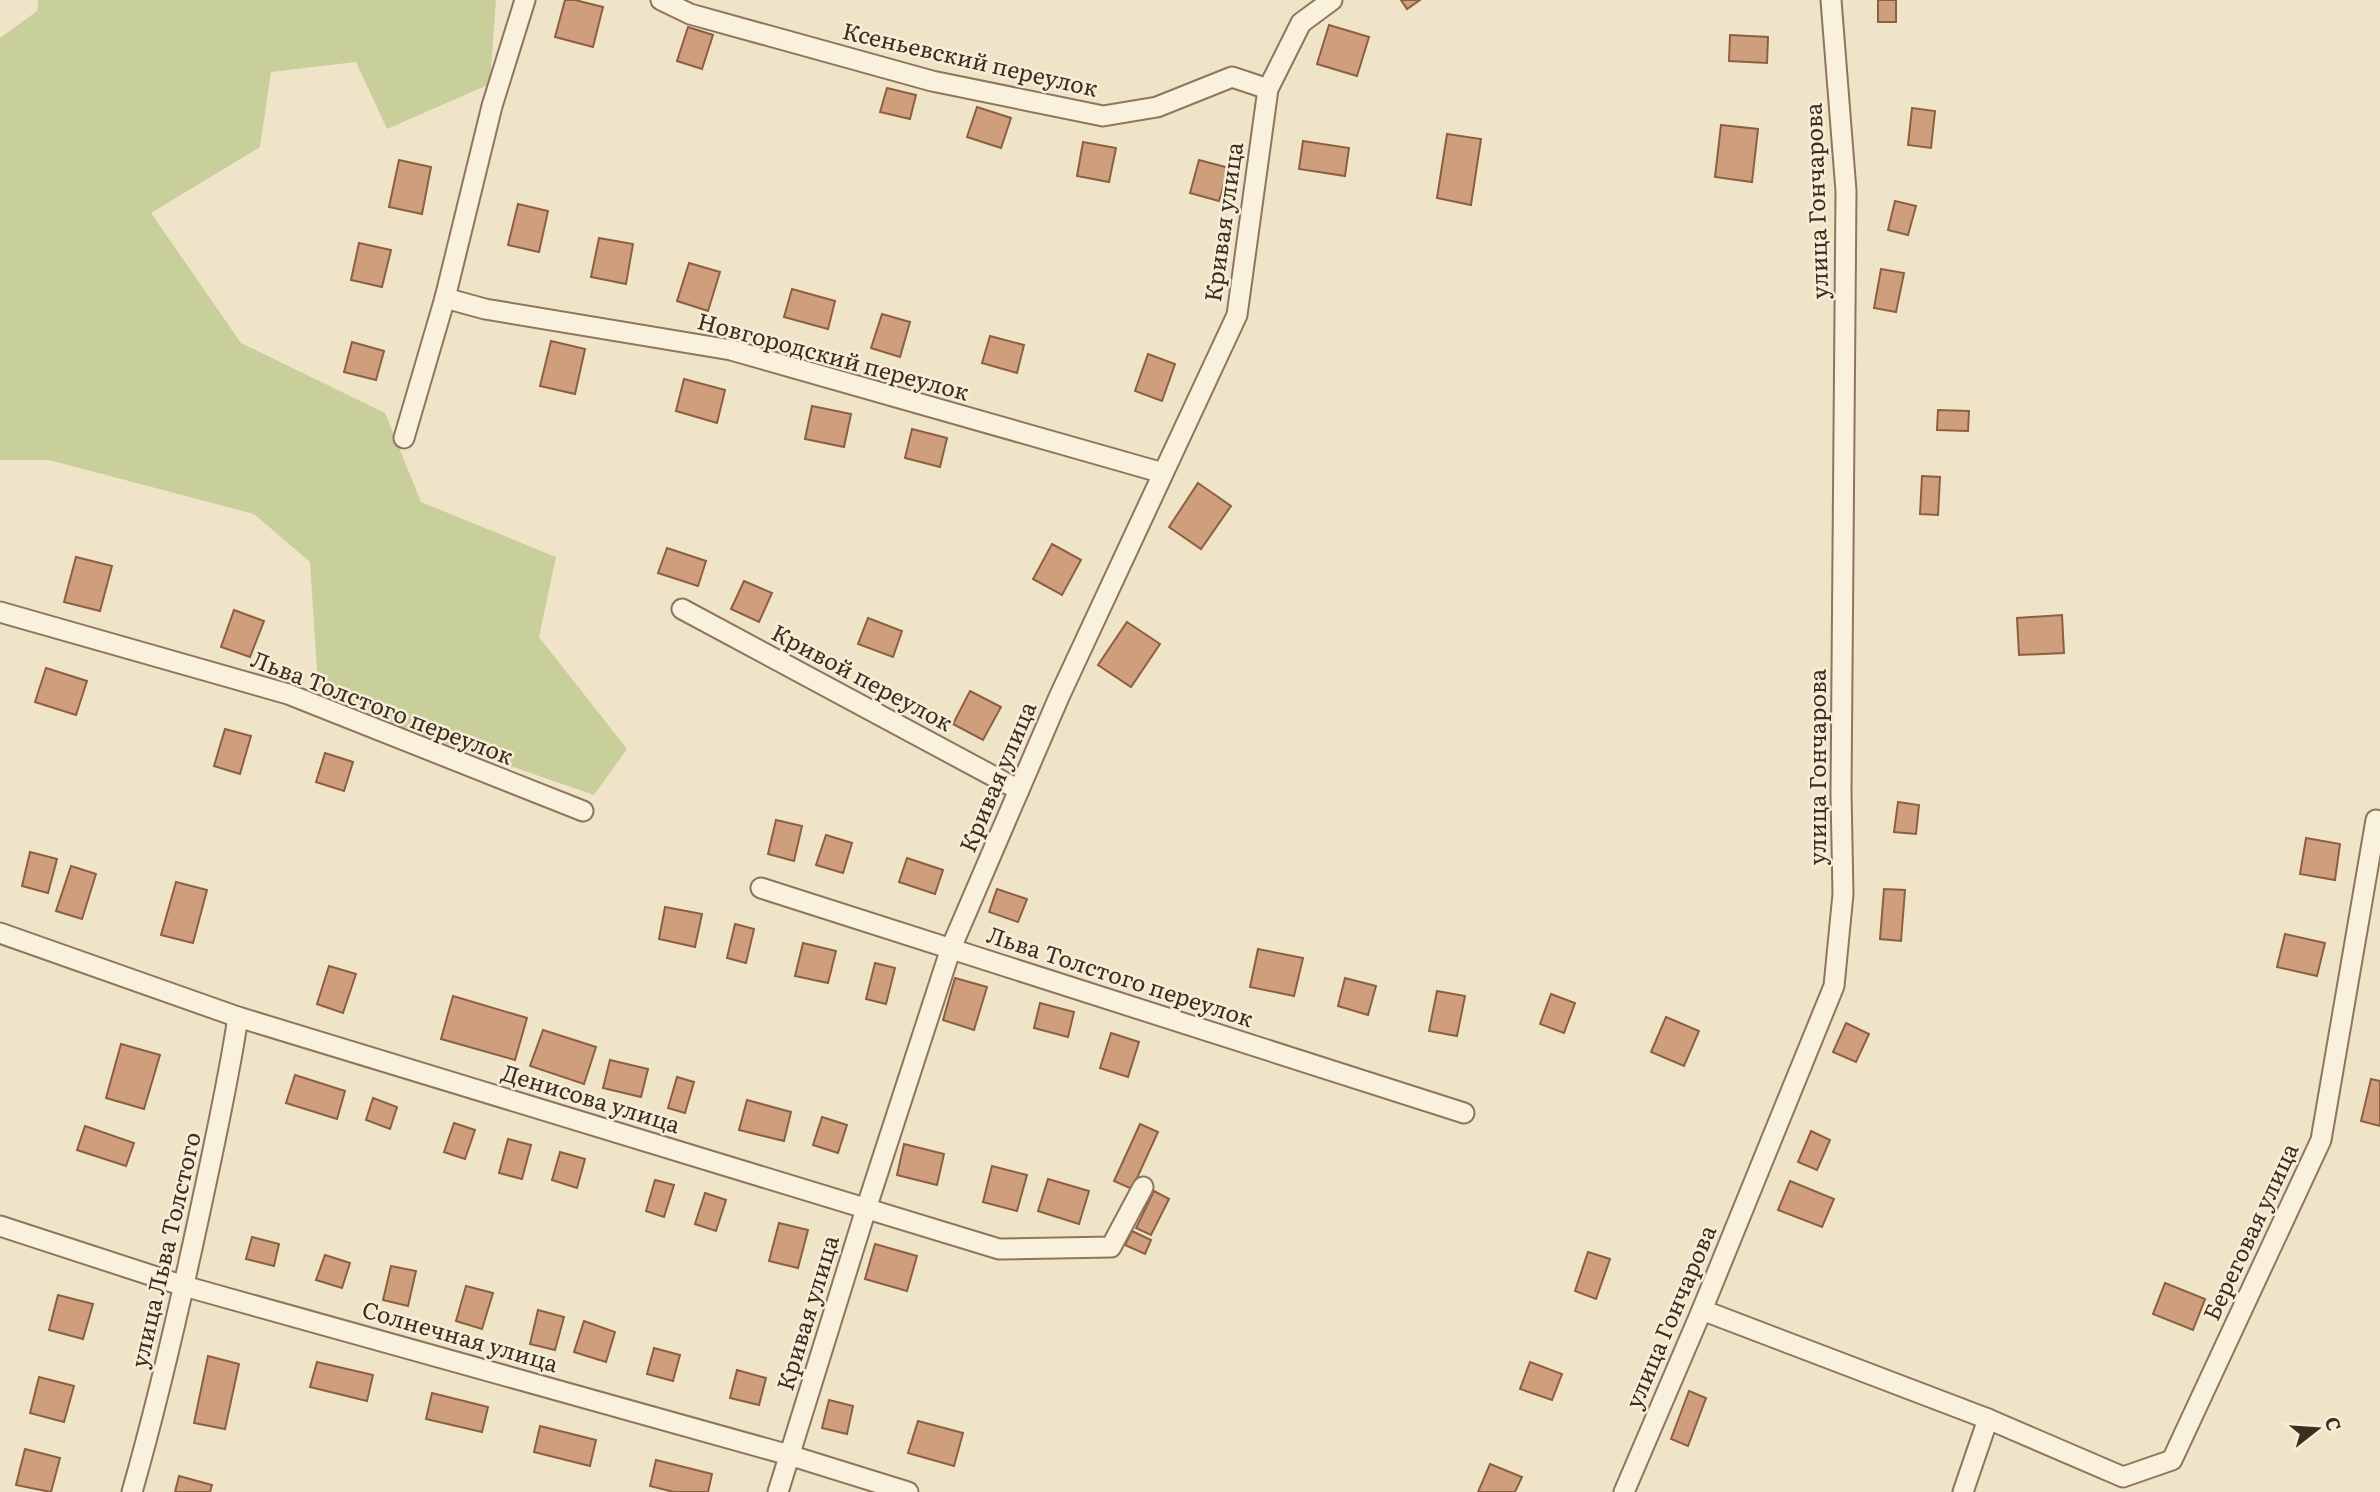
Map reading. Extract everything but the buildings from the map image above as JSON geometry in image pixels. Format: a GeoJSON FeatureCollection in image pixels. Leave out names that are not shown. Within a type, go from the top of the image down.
{"type":"FeatureCollection","features":[{"type":"Feature","properties":{"kind":"street"},"geometry":{"type":"LineString","coordinates":[[404,438],[446,298],[492,106],[525,0]]}},
{"type":"Feature","properties":{"kind":"street","name":"Ксеньевский переулок"},"geometry":{"type":"LineString","coordinates":[[661,0],[690,14],[932,81],[1102,116],[1157,107],[1232,77],[1268,89]]}},
{"type":"Feature","properties":{"kind":"street","name":"Кривая улица"},"geometry":{"type":"LineString","coordinates":[[778,1492],[951,948],[1059,697],[1237,315],[1268,89],[1301,23],[1332,0]]}},
{"type":"Feature","properties":{"kind":"street","name":"улица Гончарова"},"geometry":{"type":"LineString","coordinates":[[1624,1492],[1702,1310],[1834,986],[1843,894],[1841,793],[1846,191],[1831,0]]}},
{"type":"Feature","properties":{"kind":"street","name":"Новгородский переулок"},"geometry":{"type":"LineString","coordinates":[[446,298],[485,309],[731,351],[1163,473]]}},
{"type":"Feature","properties":{"kind":"street","name":"Кривой переулок"},"geometry":{"type":"LineString","coordinates":[[682,609],[1019,790]]}},
{"type":"Feature","properties":{"kind":"street","name":"Льва Толстого переулок"},"geometry":{"type":"LineString","coordinates":[[0,612],[288,694],[583,811]]}},
{"type":"Feature","properties":{"kind":"street","name":"Береговая улица"},"geometry":{"type":"LineString","coordinates":[[1702,1310],[1988,1419],[2123,1477],[2172,1460],[2321,1140],[2376,820]]}},
{"type":"Feature","properties":{"kind":"street","name":"Льва Толстого переулок"},"geometry":{"type":"LineString","coordinates":[[761,888],[1464,1113]]}},
{"type":"Feature","properties":{"kind":"street","name":"Денисова улица"},"geometry":{"type":"LineString","coordinates":[[0,933],[238,1017],[999,1249],[1111,1247],[1143,1187]]}},
{"type":"Feature","properties":{"kind":"street","name":"улица Льва Толстого"},"geometry":{"type":"LineString","coordinates":[[132,1492],[153,1418],[184,1286],[230,1073],[238,1017]]}},
{"type":"Feature","properties":{"kind":"street","name":"Солнечная улица"},"geometry":{"type":"LineString","coordinates":[[0,1226],[184,1286],[789,1455],[908,1492]]}},
{"type":"Feature","properties":{"kind":"street"},"geometry":{"type":"LineString","coordinates":[[1962,1492],[1988,1419]]}},
{"type":"Feature","properties":{"kind":"green space"},"geometry":{"type":"Polygon","coordinates":[[[38,0],[496,0],[490,84],[387,129],[356,62],[271,72],[260,147],[151,213],[241,343],[385,413],[421,502],[556,557],[539,637],[627,749],[594,795],[409,731],[318,686],[310,562],[254,514],[49,460],[0,460],[0,38],[37,11],[38,0]]]}}]}
